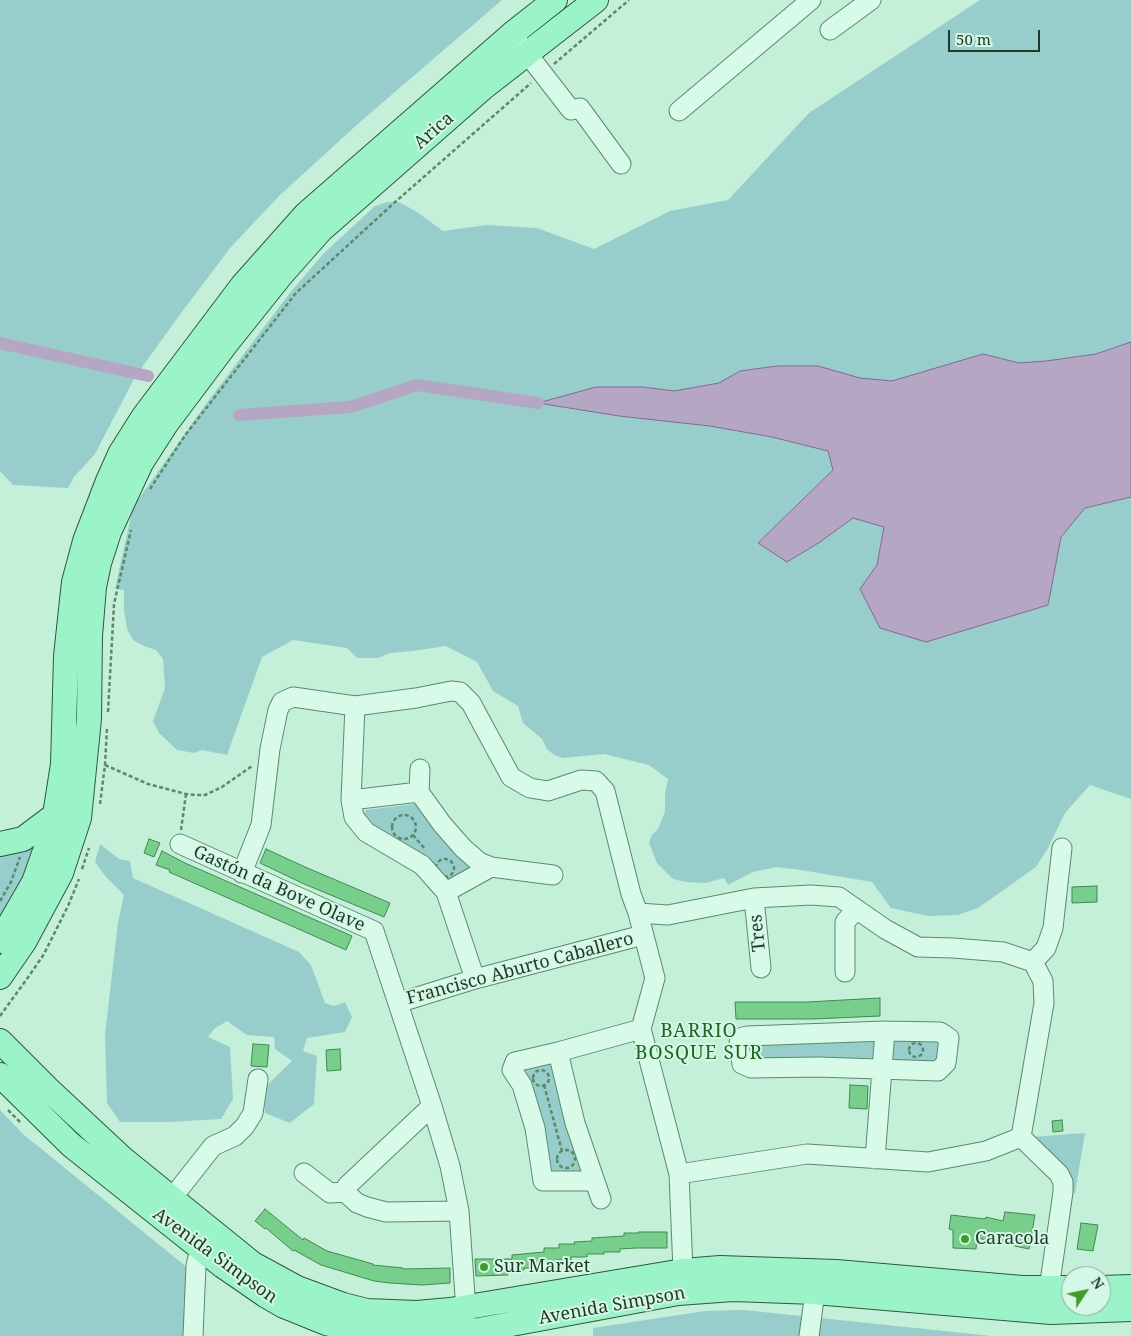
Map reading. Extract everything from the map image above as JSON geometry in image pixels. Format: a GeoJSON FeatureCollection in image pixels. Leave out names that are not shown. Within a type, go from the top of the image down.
{"type":"FeatureCollection","features":[{"type":"Feature","properties":{"kind":"main road","name":"Arica"},"geometry":{"type":"LineString","coordinates":[[274,265],[306,214],[512,34],[555,0]]}},
{"type":"Feature","properties":{"kind":"main road","name":"Arica"},"geometry":{"type":"LineString","coordinates":[[274,265],[321,230],[484,87],[596,0]]}},
{"type":"Feature","properties":{"kind":"main road"},"geometry":{"type":"LineString","coordinates":[[0,941],[34,882],[55,815],[63,764],[66,656],[84,584],[99,562],[109,532],[141,463],[274,265]]}},
{"type":"Feature","properties":{"kind":"main road"},"geometry":{"type":"LineString","coordinates":[[0,977],[28,934],[61,873],[79,818],[89,719],[90,636],[84,584]]}},
{"type":"Feature","properties":{"kind":"main road"},"geometry":{"type":"LineString","coordinates":[[0,844],[23,839],[55,815]]}},
{"type":"Feature","properties":{"kind":"main road","name":"Avenida Simpson"},"geometry":{"type":"LineString","coordinates":[[0,1041],[78,1118],[122,1158],[172,1198],[207,1239],[223,1266],[284,1306],[326,1323],[373,1333],[397,1335],[479,1330],[687,1281],[720,1268],[836,1272],[1022,1288],[1060,1288]]}},
{"type":"Feature","properties":{"kind":"main road","name":"Avenida Simpson"},"geometry":{"type":"LineString","coordinates":[[0,1075],[71,1145],[207,1239],[297,1288],[343,1305],[367,1311],[417,1313],[687,1281],[734,1289],[815,1292],[1050,1312],[1131,1309]]}},
{"type":"Feature","properties":{"kind":"main road"},"geometry":{"type":"LineString","coordinates":[[1111,1288],[1131,1287]]}},
{"type":"Feature","properties":{"kind":"main road"},"geometry":{"type":"LineString","coordinates":[[373,1333],[395,1327],[459,1323],[464,1308]]}},
{"type":"Feature","properties":{"kind":"street"},"geometry":{"type":"LineString","coordinates":[[679,111],[811,0]]}},
{"type":"Feature","properties":{"kind":"street"},"geometry":{"type":"LineString","coordinates":[[830,30],[871,0]]}},
{"type":"Feature","properties":{"kind":"street"},"geometry":{"type":"LineString","coordinates":[[512,34],[571,110],[580,108],[621,164]]}},
{"type":"Feature","properties":{"kind":"street"},"geometry":{"type":"LineString","coordinates":[[242,873],[261,825],[270,749],[278,710],[282,702],[293,697],[355,706],[416,698],[451,691],[460,692],[471,703],[511,777],[530,788],[548,790],[581,780],[596,781],[605,790],[631,894],[638,913],[642,935],[655,978],[641,1029],[679,1174],[687,1281]]}},
{"type":"Feature","properties":{"kind":"street"},"geometry":{"type":"LineString","coordinates":[[355,706],[351,800],[354,818],[366,832],[422,865],[446,892],[474,979]]}},
{"type":"Feature","properties":{"kind":"street"},"geometry":{"type":"LineString","coordinates":[[420,768],[419,792],[442,824],[479,862],[491,867],[553,875]]}},
{"type":"Feature","properties":{"kind":"street"},"geometry":{"type":"LineString","coordinates":[[351,800],[419,792]]}},
{"type":"Feature","properties":{"kind":"street","name":"Gastón da Bove Olave"},"geometry":{"type":"LineString","coordinates":[[180,844],[374,931],[450,1166],[459,1211],[465,1296],[464,1308]]}},
{"type":"Feature","properties":{"kind":"street"},"geometry":{"type":"LineString","coordinates":[[1033,962],[1046,948],[1052,928],[1062,848]]}},
{"type":"Feature","properties":{"kind":"street"},"geometry":{"type":"LineString","coordinates":[[446,892],[491,867]]}},
{"type":"Feature","properties":{"kind":"street"},"geometry":{"type":"LineString","coordinates":[[638,913],[668,915],[754,898],[811,895],[839,897],[885,929],[918,947],[1003,952],[1033,962],[1043,981],[1044,1003],[1021,1137]]}},
{"type":"Feature","properties":{"kind":"street","name":"Tres"},"geometry":{"type":"LineString","coordinates":[[754,898],[761,968]]}},
{"type":"Feature","properties":{"kind":"street"},"geometry":{"type":"LineString","coordinates":[[845,972],[845,922],[856,910]]}},
{"type":"Feature","properties":{"kind":"street","name":"Francisco Aburto Caballero"},"geometry":{"type":"LineString","coordinates":[[398,1002],[474,979],[642,935]]}},
{"type":"Feature","properties":{"kind":"street"},"geometry":{"type":"LineString","coordinates":[[558,1052],[575,1123],[598,1190],[544,1181],[535,1128],[522,1085],[512,1070],[515,1062],[641,1029]]}},
{"type":"Feature","properties":{"kind":"street"},"geometry":{"type":"LineString","coordinates":[[874,1159],[884,1031]]}},
{"type":"Feature","properties":{"kind":"street"},"geometry":{"type":"LineString","coordinates":[[884,1031],[940,1032],[949,1038],[946,1063],[938,1071],[881,1070],[818,1067],[751,1068],[742,1064],[740,1038],[747,1036],[884,1031]]}},
{"type":"Feature","properties":{"kind":"street"},"geometry":{"type":"LineString","coordinates":[[172,1198],[213,1146],[235,1136],[245,1126],[253,1114],[258,1080]]}},
{"type":"Feature","properties":{"kind":"street"},"geometry":{"type":"LineString","coordinates":[[432,1106],[347,1186],[346,1192],[348,1196],[362,1205],[386,1212],[459,1211]]}},
{"type":"Feature","properties":{"kind":"street"},"geometry":{"type":"LineString","coordinates":[[679,1174],[807,1154],[928,1162],[986,1151],[1021,1137]]}},
{"type":"Feature","properties":{"kind":"street"},"geometry":{"type":"LineString","coordinates":[[1021,1137],[1059,1174],[1063,1182],[1060,1288]]}},
{"type":"Feature","properties":{"kind":"street"},"geometry":{"type":"LineString","coordinates":[[304,1173],[330,1193],[346,1192]]}},
{"type":"Feature","properties":{"kind":"street"},"geometry":{"type":"LineString","coordinates":[[193,1336],[196,1266],[207,1239]]}},
{"type":"Feature","properties":{"kind":"street"},"geometry":{"type":"LineString","coordinates":[[809,1336],[815,1292]]}},
{"type":"Feature","properties":{"kind":"path"},"geometry":{"type":"LineString","coordinates":[[148,492],[186,434],[296,294],[401,197],[629,0]]}},
{"type":"Feature","properties":{"kind":"path"},"geometry":{"type":"LineString","coordinates":[[108,718],[114,604],[132,526]]}},
{"type":"Feature","properties":{"kind":"path"},"geometry":{"type":"LineString","coordinates":[[100,805],[107,727]]}},
{"type":"Feature","properties":{"kind":"path"},"geometry":{"type":"LineString","coordinates":[[105,765],[148,784],[186,794],[205,795],[242,774],[270,749]]}},
{"type":"Feature","properties":{"kind":"path"},"geometry":{"type":"LineString","coordinates":[[180,844],[186,794]]}},
{"type":"Feature","properties":{"kind":"path"},"geometry":{"type":"LineString","coordinates":[[407,815],[414,820],[416,827],[413,835],[406,838],[398,838],[393,832],[392,824],[396,818],[407,815]]}},
{"type":"Feature","properties":{"kind":"path"},"geometry":{"type":"LineString","coordinates":[[0,901],[11,882],[25,846],[23,839]]}},
{"type":"Feature","properties":{"kind":"path"},"geometry":{"type":"LineString","coordinates":[[0,1016],[30,976],[57,930],[75,890],[91,843]]}},
{"type":"Feature","properties":{"kind":"path"},"geometry":{"type":"LineString","coordinates":[[915,1044],[922,1048],[922,1052],[918,1057],[910,1052],[911,1046],[915,1044]]}},
{"type":"Feature","properties":{"kind":"path"},"geometry":{"type":"LineString","coordinates":[[537,1070],[545,1070],[548,1074],[548,1081],[544,1085],[536,1084],[533,1080],[537,1070]]}},
{"type":"Feature","properties":{"kind":"path"},"geometry":{"type":"LineString","coordinates":[[544,1085],[562,1151]]}},
{"type":"Feature","properties":{"kind":"path"},"geometry":{"type":"LineString","coordinates":[[562,1151],[568,1151],[574,1157],[572,1165],[567,1168],[559,1166],[556,1160],[562,1151]]}},
{"type":"Feature","properties":{"kind":"shaded area"},"geometry":{"type":"Polygon","coordinates":[[[0,0],[502,0],[360,122],[279,196],[231,247],[135,377],[95,454],[74,477],[68,488],[13,485],[0,471],[0,0]]]}},
{"type":"Feature","properties":{"kind":"shaded area"},"geometry":{"type":"Polygon","coordinates":[[[980,0],[1131,0],[1131,799],[1090,785],[1065,813],[1048,848],[1036,867],[978,908],[958,915],[928,916],[891,908],[872,882],[801,870],[776,867],[753,872],[728,885],[724,878],[706,883],[685,882],[673,879],[657,863],[649,843],[652,835],[658,829],[665,812],[665,794],[668,779],[649,765],[604,754],[563,758],[554,755],[547,749],[542,739],[523,723],[518,706],[493,691],[477,662],[446,646],[390,653],[378,658],[357,658],[347,648],[293,640],[262,657],[227,755],[202,750],[194,753],[177,750],[159,733],[153,721],[165,688],[163,659],[156,650],[133,640],[127,629],[124,610],[124,590],[115,589],[133,507],[206,404],[289,294],[324,253],[375,206],[387,202],[399,202],[417,212],[443,231],[487,225],[537,228],[594,249],[670,211],[728,200],[809,113],[980,0]]]}},
{"type":"Feature","properties":{"kind":"shaded area"},"geometry":{"type":"Polygon","coordinates":[[[1131,342],[1131,497],[1085,508],[1061,537],[1048,605],[926,642],[880,628],[860,589],[877,565],[884,527],[853,518],[820,542],[787,562],[758,543],[833,470],[828,451],[772,437],[710,426],[619,416],[538,403],[596,387],[643,387],[674,391],[719,383],[740,371],[777,366],[818,366],[860,378],[892,381],[983,354],[1019,363],[1046,361],[1096,354],[1131,342]]]}},
{"type":"Feature","properties":{"kind":"shaded area"},"geometry":{"type":"Polygon","coordinates":[[[415,804],[425,808],[477,867],[449,881],[427,861],[373,830],[363,814],[366,810],[415,804]]]}},
{"type":"Feature","properties":{"kind":"shaded area"},"geometry":{"type":"Polygon","coordinates":[[[43,834],[0,927],[0,847],[43,834]]]}},
{"type":"Feature","properties":{"kind":"shaded area"},"geometry":{"type":"Polygon","coordinates":[[[100,844],[119,859],[130,861],[133,878],[299,952],[311,965],[325,1003],[334,1006],[345,1002],[352,1017],[345,1032],[307,1038],[303,1051],[317,1056],[314,1104],[290,1123],[265,1113],[263,1089],[292,1061],[275,1049],[274,1037],[247,1035],[227,1021],[214,1029],[208,1037],[230,1047],[233,1099],[221,1119],[120,1122],[107,1103],[105,1035],[118,922],[124,895],[106,877],[95,862],[100,844]]]}},
{"type":"Feature","properties":{"kind":"shaded area"},"geometry":{"type":"Polygon","coordinates":[[[889,1035],[944,1041],[941,1062],[891,1068],[889,1035]]]}},
{"type":"Feature","properties":{"kind":"shaded area"},"geometry":{"type":"Polygon","coordinates":[[[877,1038],[876,1062],[747,1059],[746,1043],[877,1038]]]}},
{"type":"Feature","properties":{"kind":"shaded area"},"geometry":{"type":"Polygon","coordinates":[[[552,1057],[584,1173],[550,1172],[521,1075],[523,1067],[552,1057]]]}},
{"type":"Feature","properties":{"kind":"shaded area"},"geometry":{"type":"Polygon","coordinates":[[[0,1110],[23,1134],[189,1269],[186,1336],[0,1336],[0,1110]]]}},
{"type":"Feature","properties":{"kind":"shaded area"},"geometry":{"type":"Polygon","coordinates":[[[1085,1133],[1075,1193],[1069,1192],[1031,1137],[1085,1133]]]}},
{"type":"Feature","properties":{"kind":"shaded area"},"geometry":{"type":"Polygon","coordinates":[[[744,1310],[992,1336],[593,1336],[593,1328],[705,1311],[744,1310]]]}},
{"type":"Feature","properties":{"kind":"building"},"geometry":{"type":"Polygon","coordinates":[[[149,839],[160,843],[154,857],[144,853],[149,839]]]}},
{"type":"Feature","properties":{"kind":"building"},"geometry":{"type":"Polygon","coordinates":[[[266,849],[390,903],[384,917],[304,884],[260,863],[266,849]]]}},
{"type":"Feature","properties":{"kind":"building"},"geometry":{"type":"Polygon","coordinates":[[[162,851],[185,863],[352,936],[346,950],[169,872],[170,870],[156,865],[162,851]]]}},
{"type":"Feature","properties":{"kind":"building"},"geometry":{"type":"Polygon","coordinates":[[[1097,886],[1097,902],[1072,903],[1072,887],[1097,886]]]}},
{"type":"Feature","properties":{"kind":"building"},"geometry":{"type":"Polygon","coordinates":[[[880,998],[880,1016],[814,1019],[736,1019],[735,1002],[807,1002],[880,998]]]}},
{"type":"Feature","properties":{"kind":"building"},"geometry":{"type":"Polygon","coordinates":[[[253,1044],[269,1045],[267,1067],[251,1066],[253,1044]]]}},
{"type":"Feature","properties":{"kind":"building"},"geometry":{"type":"Polygon","coordinates":[[[340,1049],[341,1070],[327,1071],[326,1050],[340,1049]]]}},
{"type":"Feature","properties":{"kind":"building"},"geometry":{"type":"Polygon","coordinates":[[[850,1085],[868,1086],[867,1109],[849,1108],[850,1085]]]}},
{"type":"Feature","properties":{"kind":"building"},"geometry":{"type":"Polygon","coordinates":[[[1062,1120],[1063,1131],[1053,1132],[1052,1121],[1062,1120]]]}},
{"type":"Feature","properties":{"kind":"building"},"geometry":{"type":"Polygon","coordinates":[[[265,1209],[303,1240],[304,1238],[327,1251],[373,1265],[403,1269],[450,1268],[450,1283],[422,1285],[374,1281],[321,1265],[293,1251],[255,1221],[265,1209]]]}},
{"type":"Feature","properties":{"kind":"building"},"geometry":{"type":"Polygon","coordinates":[[[1005,1212],[1035,1215],[1029,1249],[977,1238],[976,1249],[953,1248],[953,1230],[949,1229],[951,1215],[985,1219],[986,1217],[1003,1221],[1005,1212]]]}},
{"type":"Feature","properties":{"kind":"building"},"geometry":{"type":"Polygon","coordinates":[[[1081,1223],[1098,1225],[1093,1251],[1077,1249],[1081,1223]]]}},
{"type":"Feature","properties":{"kind":"building"},"geometry":{"type":"Polygon","coordinates":[[[667,1232],[667,1248],[620,1249],[620,1252],[587,1254],[587,1257],[571,1257],[571,1260],[556,1260],[556,1264],[541,1264],[541,1268],[524,1268],[524,1270],[508,1271],[508,1275],[476,1276],[475,1259],[512,1259],[512,1255],[544,1252],[544,1248],[559,1248],[559,1244],[575,1244],[574,1242],[592,1241],[592,1238],[624,1236],[624,1233],[667,1232]]]}},
{"type":"Feature","properties":{"kind":"waterway"},"geometry":{"type":"LineString","coordinates":[[0,343],[148,376]]}},
{"type":"Feature","properties":{"kind":"waterway"},"geometry":{"type":"LineString","coordinates":[[239,415],[350,407],[417,385],[538,403]]}},
{"type":"Feature","properties":{"kind":"place","name":"Caracola"},"geometry":{"type":"Point","coordinates":[965,1239]}},
{"type":"Feature","properties":{"kind":"place","name":"Sur Market"},"geometry":{"type":"Point","coordinates":[484,1267]}},
{"type":"Feature","properties":{"kind":"district","name":"BARRIO BOSQUE SUR"},"geometry":{"type":"Point","coordinates":[699,1043]}}]}
